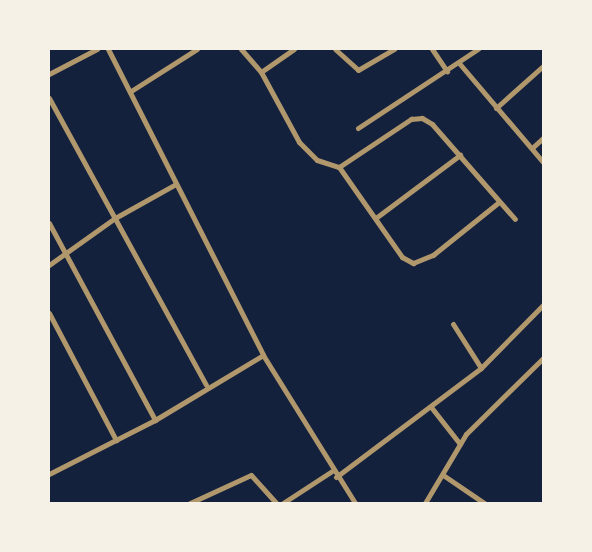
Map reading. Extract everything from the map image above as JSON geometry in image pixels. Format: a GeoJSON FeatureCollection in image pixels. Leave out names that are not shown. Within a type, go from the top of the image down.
{"type":"FeatureCollection","features":[{"type":"Feature","properties":{"kind":"street"},"geometry":{"type":"LineString","coordinates":[[49,74],[97,49]]}},
{"type":"Feature","properties":{"kind":"street"},"geometry":{"type":"LineString","coordinates":[[108,49],[132,91],[174,185],[263,355],[332,471],[355,503]]}},
{"type":"Feature","properties":{"kind":"street"},"geometry":{"type":"LineString","coordinates":[[132,91],[197,49]]}},
{"type":"Feature","properties":{"kind":"street"},"geometry":{"type":"LineString","coordinates":[[242,49],[260,72],[310,156],[339,166],[377,217],[402,257],[420,262],[499,202]]}},
{"type":"Feature","properties":{"kind":"street"},"geometry":{"type":"LineString","coordinates":[[260,72],[294,49]]}},
{"type":"Feature","properties":{"kind":"street"},"geometry":{"type":"LineString","coordinates":[[335,49],[358,70],[394,49]]}},
{"type":"Feature","properties":{"kind":"street"},"geometry":{"type":"LineString","coordinates":[[432,49],[447,71]]}},
{"type":"Feature","properties":{"kind":"street"},"geometry":{"type":"LineString","coordinates":[[358,128],[478,49]]}},
{"type":"Feature","properties":{"kind":"street"},"geometry":{"type":"LineString","coordinates":[[459,63],[543,162]]}},
{"type":"Feature","properties":{"kind":"street"},"geometry":{"type":"LineString","coordinates":[[496,108],[543,66]]}},
{"type":"Feature","properties":{"kind":"street"},"geometry":{"type":"LineString","coordinates":[[49,98],[206,386]]}},
{"type":"Feature","properties":{"kind":"street"},"geometry":{"type":"LineString","coordinates":[[339,166],[416,118],[432,124],[515,219]]}},
{"type":"Feature","properties":{"kind":"street"},"geometry":{"type":"LineString","coordinates":[[532,148],[543,138]]}},
{"type":"Feature","properties":{"kind":"street"},"geometry":{"type":"LineString","coordinates":[[377,217],[460,155]]}},
{"type":"Feature","properties":{"kind":"street"},"geometry":{"type":"LineString","coordinates":[[49,265],[115,218],[174,185]]}},
{"type":"Feature","properties":{"kind":"street"},"geometry":{"type":"LineString","coordinates":[[49,222],[155,420]]}},
{"type":"Feature","properties":{"kind":"street"},"geometry":{"type":"LineString","coordinates":[[336,477],[481,368],[543,305]]}},
{"type":"Feature","properties":{"kind":"street"},"geometry":{"type":"LineString","coordinates":[[49,313],[116,440]]}},
{"type":"Feature","properties":{"kind":"street"},"geometry":{"type":"LineString","coordinates":[[453,324],[481,368]]}},
{"type":"Feature","properties":{"kind":"street"},"geometry":{"type":"LineString","coordinates":[[49,474],[155,420],[206,386],[263,355]]}},
{"type":"Feature","properties":{"kind":"street"},"geometry":{"type":"LineString","coordinates":[[425,503],[460,444],[543,358]]}},
{"type":"Feature","properties":{"kind":"street"},"geometry":{"type":"LineString","coordinates":[[431,407],[460,444]]}},
{"type":"Feature","properties":{"kind":"street"},"geometry":{"type":"LineString","coordinates":[[284,503],[332,471]]}},
{"type":"Feature","properties":{"kind":"street"},"geometry":{"type":"LineString","coordinates":[[190,503],[197,502],[251,475],[276,503]]}},
{"type":"Feature","properties":{"kind":"street"},"geometry":{"type":"LineString","coordinates":[[443,475],[484,503]]}}]}
